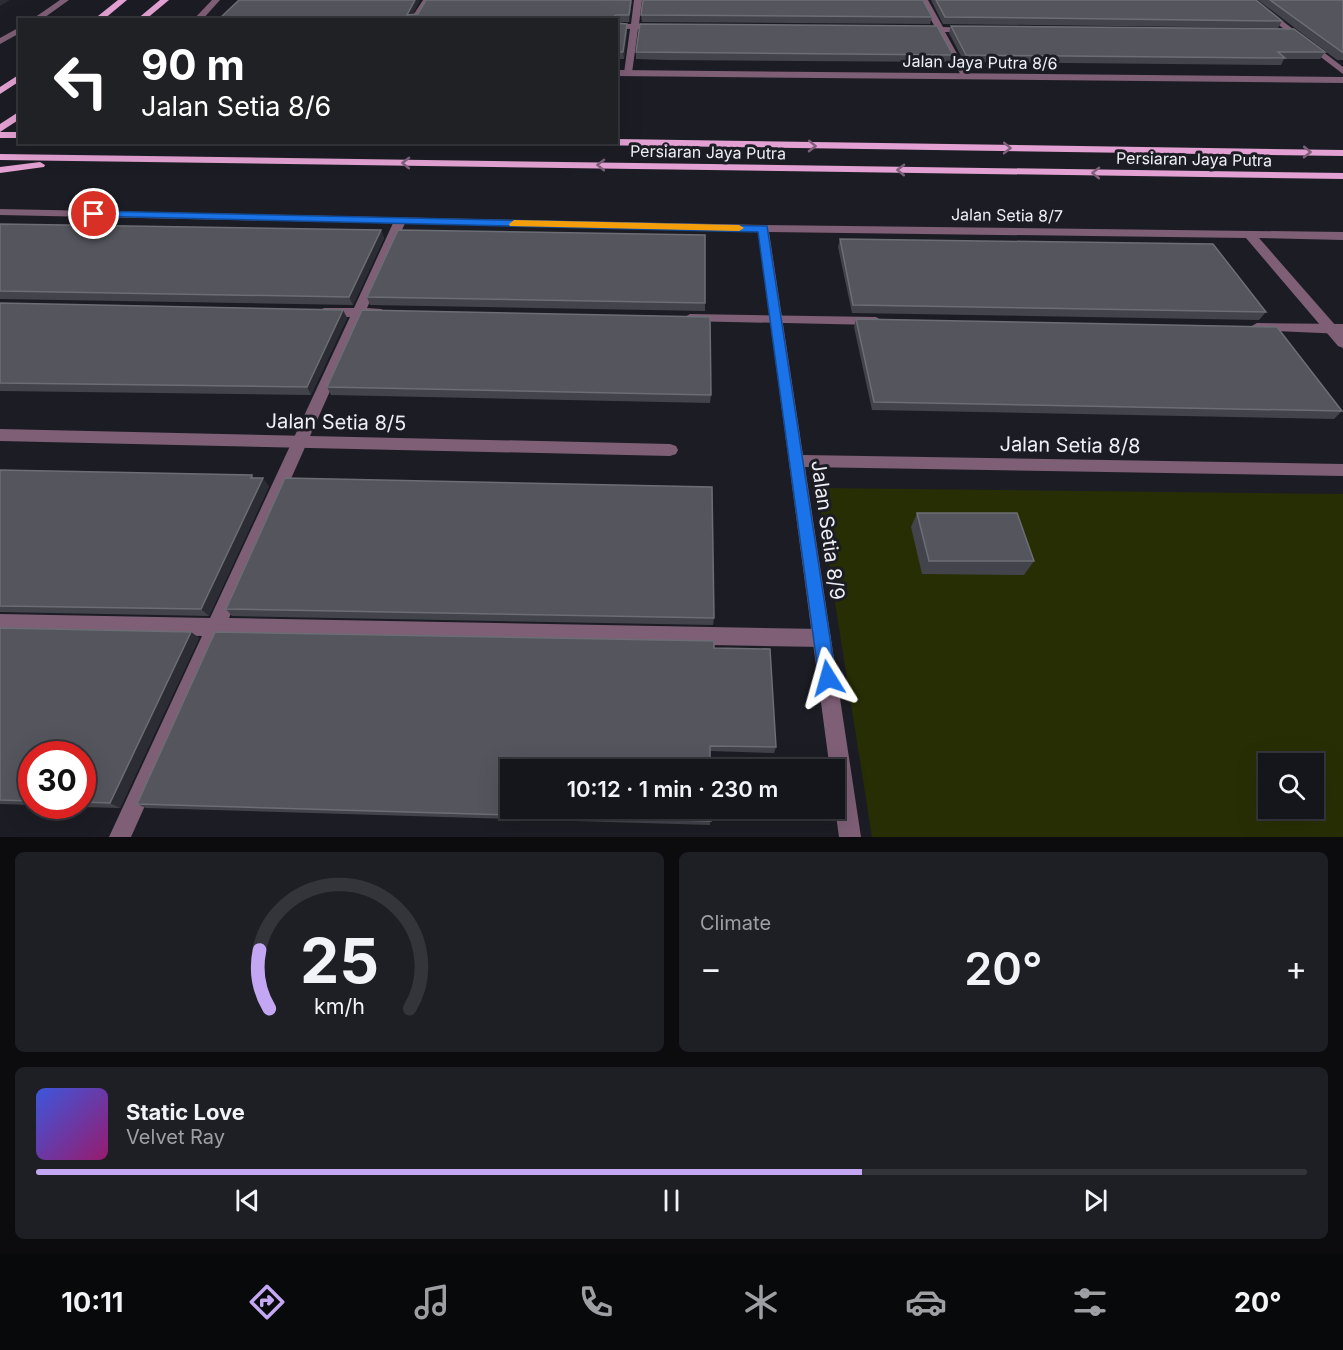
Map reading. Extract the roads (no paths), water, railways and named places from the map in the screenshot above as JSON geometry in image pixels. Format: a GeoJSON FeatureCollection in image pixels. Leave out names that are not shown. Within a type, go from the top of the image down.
{"type":"FeatureCollection","features":[{"type":"Feature","properties":{"kind":"main road"},"geometry":{"type":"LineString","coordinates":[[100,18],[123,0]]}},
{"type":"Feature","properties":{"kind":"main road"},"geometry":{"type":"LineString","coordinates":[[142,18],[165,0]]}},
{"type":"Feature","properties":{"kind":"main road"},"geometry":{"type":"LineString","coordinates":[[0,91],[18,78]]}},
{"type":"Feature","properties":{"kind":"main road"},"geometry":{"type":"LineString","coordinates":[[0,129],[18,116]]}},
{"type":"Feature","properties":{"kind":"main road"},"geometry":{"type":"LineString","coordinates":[[0,135],[18,135]]}},
{"type":"Feature","properties":{"kind":"main road","name":"Persiaran Jaya Putra"},"geometry":{"type":"LineString","coordinates":[[618,142],[1343,153]]}},
{"type":"Feature","properties":{"kind":"main road","name":"Persiaran Jaya Putra"},"geometry":{"type":"LineString","coordinates":[[0,157],[1343,176]]}},
{"type":"Feature","properties":{"kind":"main road"},"geometry":{"type":"LineString","coordinates":[[0,170],[82,158]]}},
{"type":"Feature","properties":{"kind":"street"},"geometry":{"type":"LineString","coordinates":[[38,18],[65,0]]}},
{"type":"Feature","properties":{"kind":"street"},"geometry":{"type":"LineString","coordinates":[[199,18],[216,0]]}},
{"type":"Feature","properties":{"kind":"street"},"geometry":{"type":"LineString","coordinates":[[415,18],[427,0]]}},
{"type":"Feature","properties":{"kind":"street"},"geometry":{"type":"LineString","coordinates":[[628,73],[638,0]]}},
{"type":"Feature","properties":{"kind":"street"},"geometry":{"type":"LineString","coordinates":[[924,0],[966,77]]}},
{"type":"Feature","properties":{"kind":"street"},"geometry":{"type":"LineString","coordinates":[[1250,0],[1343,71]]}},
{"type":"Feature","properties":{"kind":"street"},"geometry":{"type":"LineString","coordinates":[[618,26],[670,27]]}},
{"type":"Feature","properties":{"kind":"street"},"geometry":{"type":"LineString","coordinates":[[905,29],[975,30]]}},
{"type":"Feature","properties":{"kind":"street"},"geometry":{"type":"LineString","coordinates":[[0,42],[18,30]]}},
{"type":"Feature","properties":{"kind":"street"},"geometry":{"type":"LineString","coordinates":[[1281,32],[1293,32]]}},
{"type":"Feature","properties":{"kind":"street","name":"Jalan Jaya Putra 8/6"},"geometry":{"type":"LineString","coordinates":[[618,73],[1343,80]]}},
{"type":"Feature","properties":{"kind":"street","name":"Jalan Setia 8/7"},"geometry":{"type":"LineString","coordinates":[[0,212],[763,228],[1343,236]]}},
{"type":"Feature","properties":{"kind":"street"},"geometry":{"type":"LineString","coordinates":[[120,837],[400,221]]}},
{"type":"Feature","properties":{"kind":"street","name":"Jalan Setia 8/9"},"geometry":{"type":"LineString","coordinates":[[763,228],[850,837]]}},
{"type":"Feature","properties":{"kind":"street"},"geometry":{"type":"LineString","coordinates":[[1250,235],[1337,329],[1343,343]]}},
{"type":"Feature","properties":{"kind":"street"},"geometry":{"type":"LineString","coordinates":[[311,312],[394,313]]}},
{"type":"Feature","properties":{"kind":"street"},"geometry":{"type":"LineString","coordinates":[[681,318],[894,321]]}},
{"type":"Feature","properties":{"kind":"street"},"geometry":{"type":"LineString","coordinates":[[1248,327],[1337,329]]}},
{"type":"Feature","properties":{"kind":"street","name":"Jalan Setia 8/5"},"geometry":{"type":"LineString","coordinates":[[0,435],[670,450]]}},
{"type":"Feature","properties":{"kind":"street","name":"Jalan Setia 8/8"},"geometry":{"type":"LineString","coordinates":[[797,461],[1343,470]]}},
{"type":"Feature","properties":{"kind":"street"},"geometry":{"type":"LineString","coordinates":[[0,623],[822,638]]}}]}
